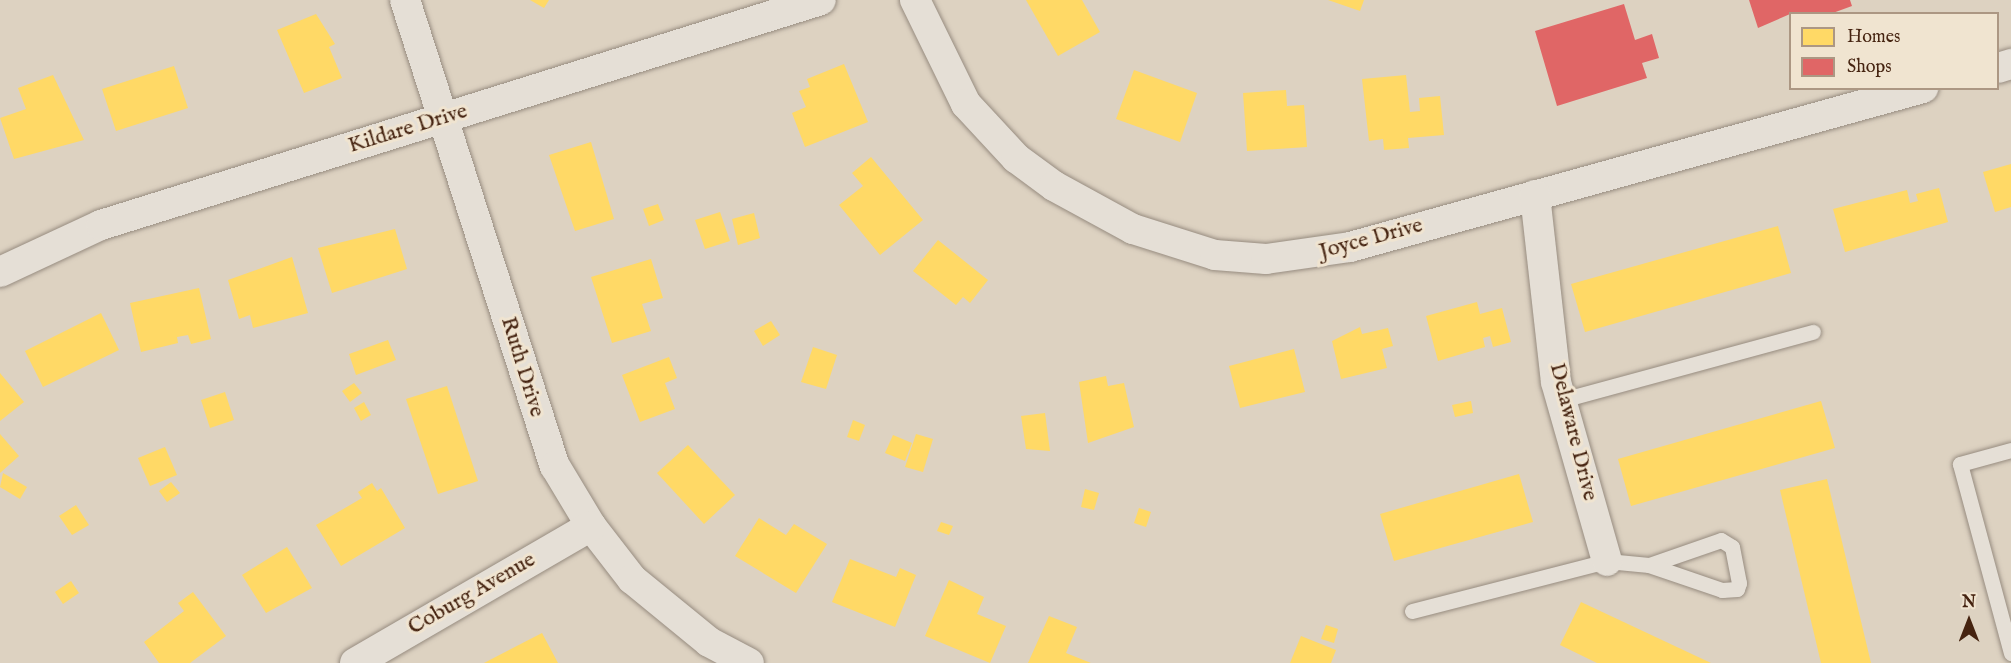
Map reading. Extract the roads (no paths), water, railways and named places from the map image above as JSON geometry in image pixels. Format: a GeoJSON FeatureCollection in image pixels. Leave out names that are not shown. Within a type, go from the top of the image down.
{"type":"FeatureCollection","features":[{"type":"Feature","properties":{"kind":"street","name":"Ruth Drive"},"geometry":{"type":"LineString","coordinates":[[405,0],[444,118],[532,407],[555,466],[591,526],[656,601],[709,642],[749,663]]}},
{"type":"Feature","properties":{"kind":"street","name":"Kildare Drive"},"geometry":{"type":"LineString","coordinates":[[0,272],[101,225],[821,0]]}},
{"type":"Feature","properties":{"kind":"street","name":"Joyce Drive"},"geometry":{"type":"LineString","coordinates":[[915,0],[966,104],[1016,158],[1054,186],[1176,246],[1266,259],[1308,255],[1916,90]]}},
{"type":"Feature","properties":{"kind":"street","name":"Delaware Drive"},"geometry":{"type":"LineString","coordinates":[[1535,195],[1562,400],[1607,561]]}},
{"type":"Feature","properties":{"kind":"street","name":"Coburg Avenue"},"geometry":{"type":"LineString","coordinates":[[355,663],[591,526]]}},
{"type":"Feature","properties":{"kind":"lane"},"geometry":{"type":"LineString","coordinates":[[1562,400],[1813,332]]}},
{"type":"Feature","properties":{"kind":"lane"},"geometry":{"type":"LineString","coordinates":[[2011,450],[1960,464],[2011,653]]}},
{"type":"Feature","properties":{"kind":"lane"},"geometry":{"type":"LineString","coordinates":[[1412,611],[1607,561],[1649,565],[1722,590],[1737,589],[1739,583],[1732,547],[1721,540],[1649,565]]}}]}
